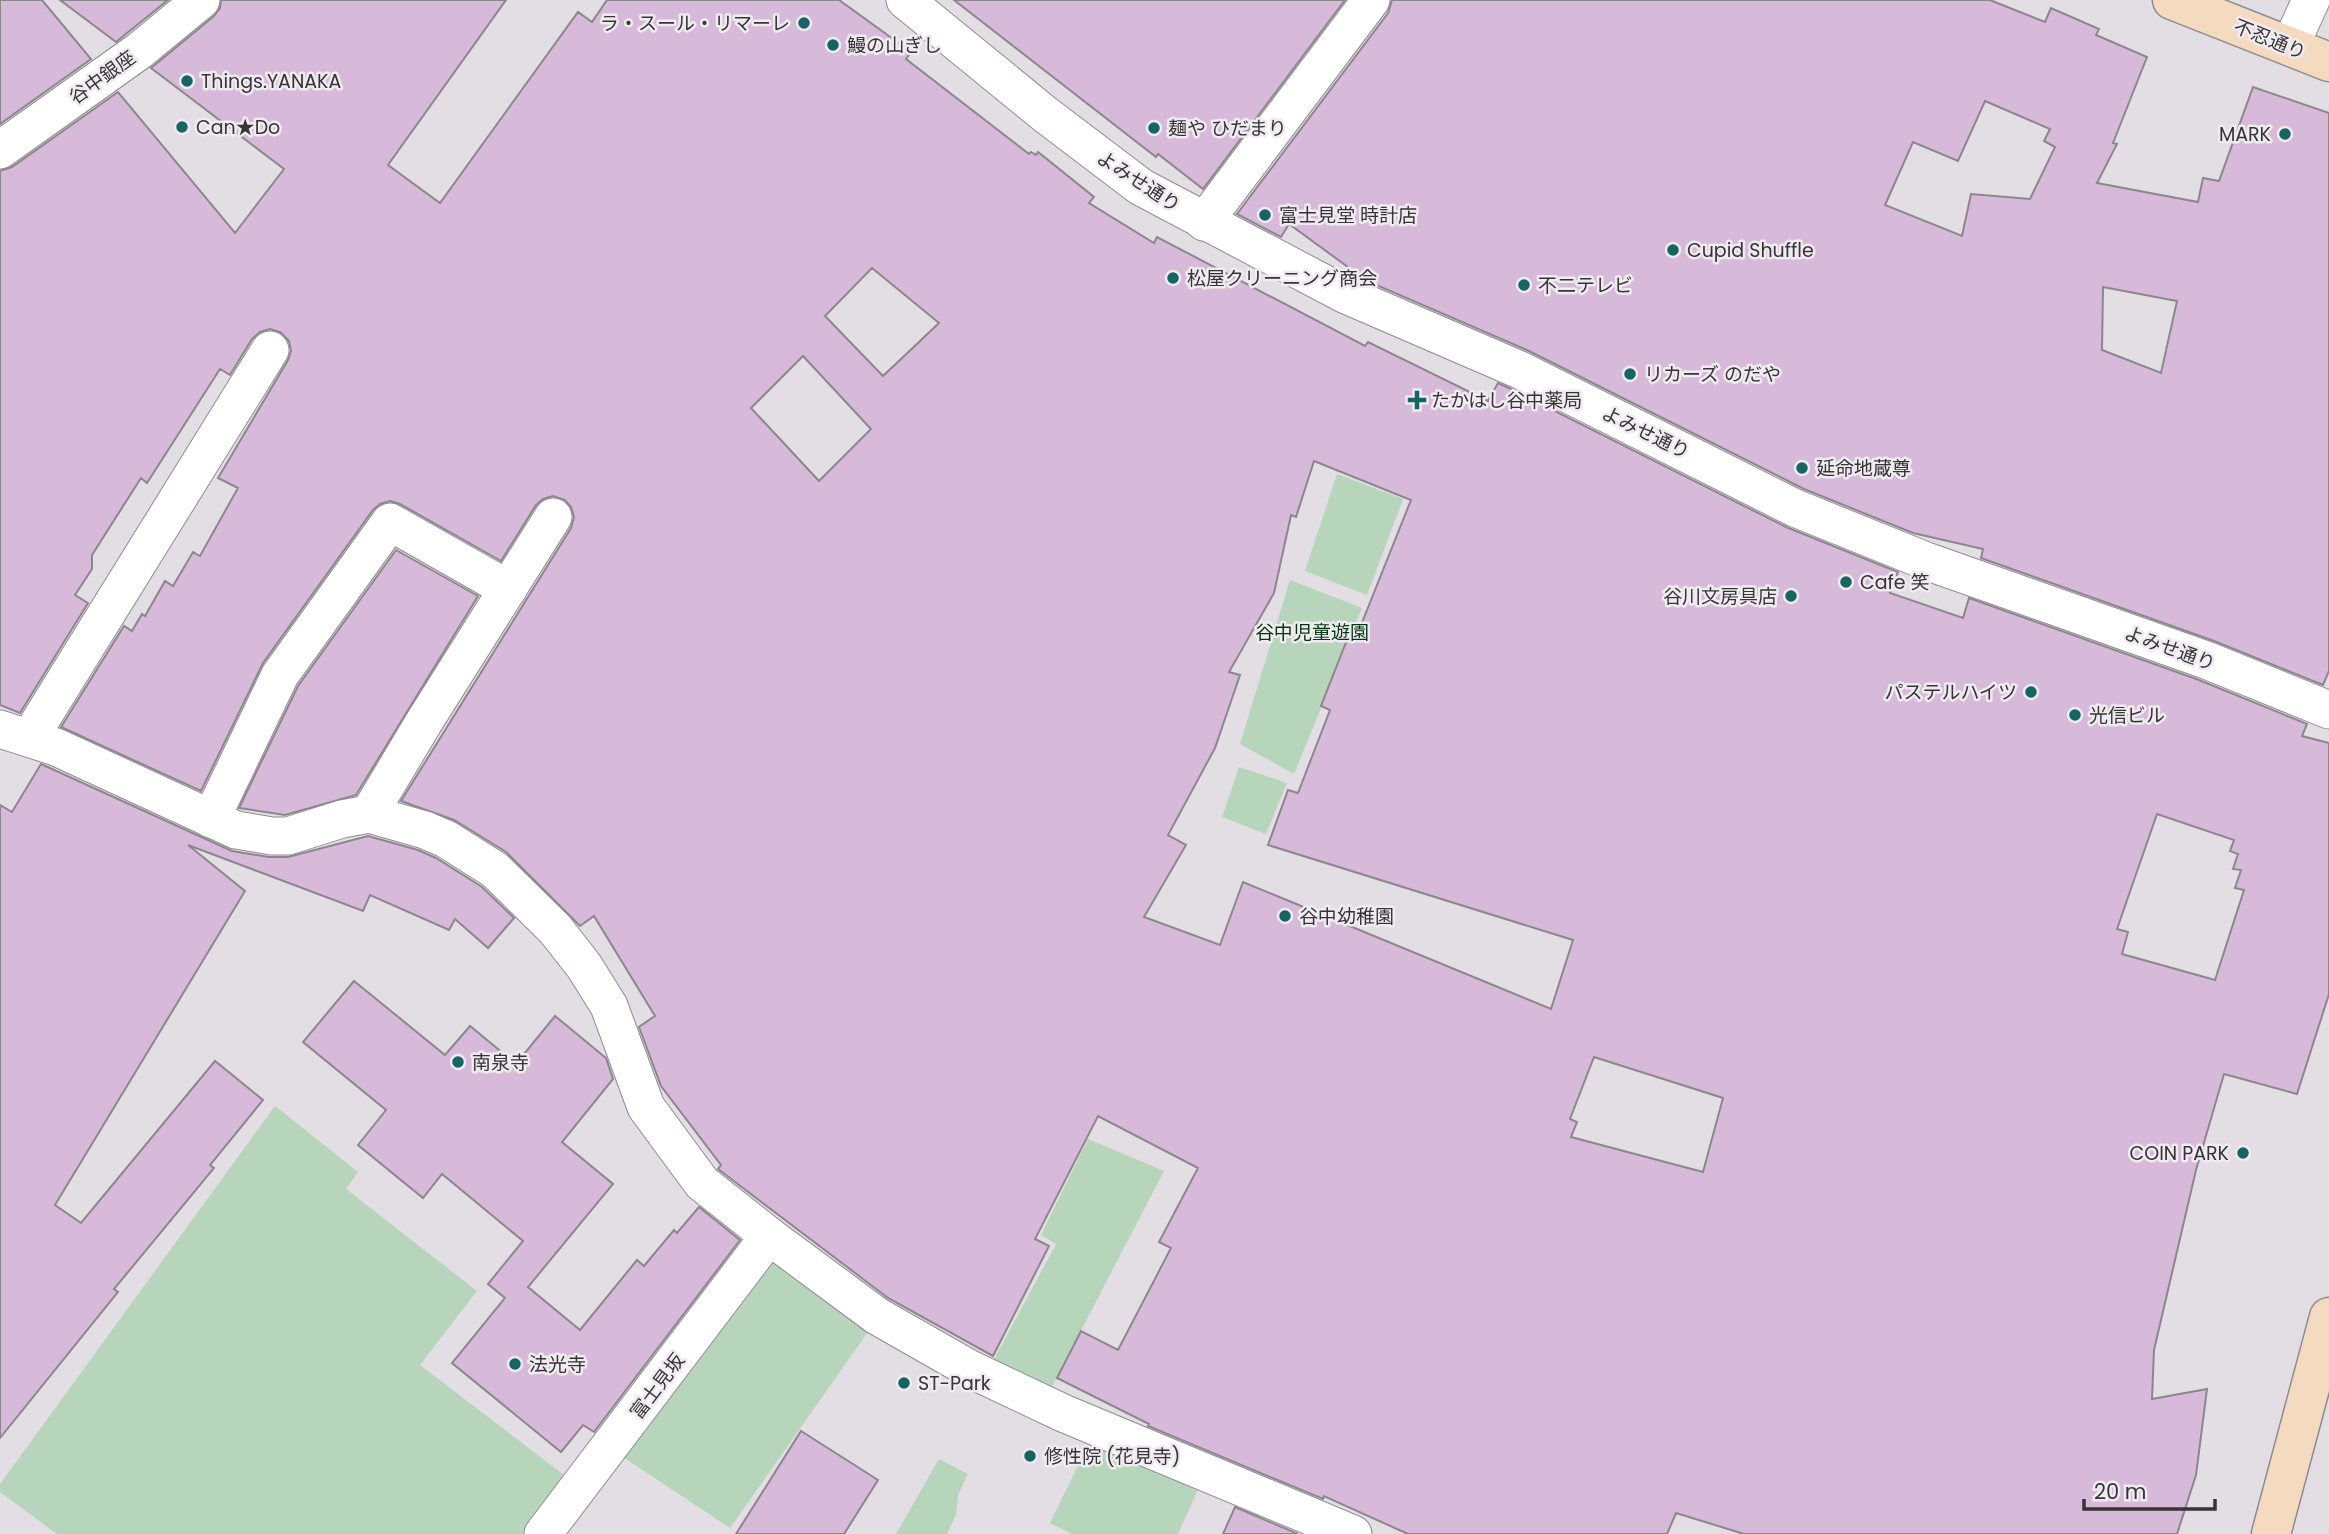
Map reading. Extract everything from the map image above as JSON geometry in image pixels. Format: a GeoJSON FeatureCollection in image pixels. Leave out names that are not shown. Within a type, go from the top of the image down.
{"type":"FeatureCollection","features":[{"type":"Feature","properties":{"kind":"main road","name":"不忍通り"},"geometry":{"type":"LineString","coordinates":[[2172,0],[2329,62]]}},
{"type":"Feature","properties":{"kind":"main road"},"geometry":{"type":"LineString","coordinates":[[2270,1534],[2329,1317]]}},
{"type":"Feature","properties":{"kind":"street","name":"谷中銀座"},"geometry":{"type":"LineString","coordinates":[[0,150],[139,51],[201,0]]}},
{"type":"Feature","properties":{"kind":"street","name":"よみせ通り"},"geometry":{"type":"LineString","coordinates":[[905,0],[1141,187],[1343,294],[1520,370],[1796,508],[1926,561],[2206,660],[2329,710]]}},
{"type":"Feature","properties":{"kind":"street"},"geometry":{"type":"LineString","coordinates":[[1204,222],[1371,0]]}},
{"type":"Feature","properties":{"kind":"street"},"geometry":{"type":"LineString","coordinates":[[2290,46],[2311,0]]}},
{"type":"Feature","properties":{"kind":"street"},"geometry":{"type":"LineString","coordinates":[[270,350],[15,733],[56,747],[236,830],[280,836],[369,814],[446,839],[495,870],[555,929],[584,966],[609,1006],[646,1107],[702,1183],[769,1236],[877,1316],[970,1369],[1063,1413],[1353,1534]]}},
{"type":"Feature","properties":{"kind":"street"},"geometry":{"type":"LineString","coordinates":[[369,814],[554,517]]}},
{"type":"Feature","properties":{"kind":"street"},"geometry":{"type":"LineString","coordinates":[[211,819],[281,675],[390,522],[508,589]]}},
{"type":"Feature","properties":{"kind":"street","name":"富士見坂"},"geometry":{"type":"LineString","coordinates":[[543,1534],[769,1236]]}},
{"type":"Feature","properties":{"kind":"green space"},"geometry":{"type":"Polygon","coordinates":[[[1337,474],[1403,499],[1367,595],[1305,571],[1337,474]]]}},
{"type":"Feature","properties":{"kind":"green space","name":"谷中児童遊園"},"geometry":{"type":"Polygon","coordinates":[[[1290,580],[1362,608],[1294,774],[1240,744],[1290,580]]]}},
{"type":"Feature","properties":{"kind":"green space"},"geometry":{"type":"Polygon","coordinates":[[[1239,767],[1287,783],[1266,834],[1222,817],[1239,767]]]}},
{"type":"Feature","properties":{"kind":"green space"},"geometry":{"type":"Polygon","coordinates":[[[275,1106],[358,1172],[346,1189],[477,1291],[420,1365],[568,1478],[527,1534],[57,1534],[0,1492],[0,1484],[275,1106]]]}},
{"type":"Feature","properties":{"kind":"green space"},"geometry":{"type":"Polygon","coordinates":[[[1088,1139],[1164,1171],[1047,1396],[989,1369],[1056,1244],[1041,1235],[1088,1139]]]}},
{"type":"Feature","properties":{"kind":"green space"},"geometry":{"type":"Polygon","coordinates":[[[769,1259],[870,1329],[730,1528],[620,1455],[769,1259]]]}},
{"type":"Feature","properties":{"kind":"green space"},"geometry":{"type":"Polygon","coordinates":[[[1092,1437],[1200,1485],[1178,1534],[1072,1534],[1050,1523],[1092,1437]]]}},
{"type":"Feature","properties":{"kind":"green space"},"geometry":{"type":"Polygon","coordinates":[[[939,1459],[968,1474],[958,1495],[956,1515],[947,1534],[896,1534],[939,1459]]]}},
{"type":"Feature","properties":{"kind":"building"},"geometry":{"type":"Polygon","coordinates":[[[0,0],[42,0],[91,59],[0,124],[0,0]]]}},
{"type":"Feature","properties":{"kind":"building"},"geometry":{"type":"Polygon","coordinates":[[[60,0],[168,0],[116,42],[60,0]]]}},
{"type":"Feature","properties":{"kind":"building"},"geometry":{"type":"Polygon","coordinates":[[[221,0],[506,0],[388,165],[440,203],[578,12],[592,22],[607,0],[839,0],[911,52],[906,59],[1029,154],[1031,152],[1036,155],[1038,152],[1094,197],[1089,203],[1154,243],[1157,237],[1365,346],[1368,342],[1488,401],[1498,383],[1786,527],[1898,572],[1890,593],[1963,618],[1969,598],[2199,680],[2307,724],[2302,736],[2329,743],[2329,994],[2297,1094],[2224,1074],[2196,1170],[2154,1350],[2152,1399],[2207,1389],[2196,1475],[2177,1534],[1744,1534],[1676,1513],[1667,1534],[1408,1534],[1324,1496],[1323,1499],[1148,1426],[1149,1424],[1057,1378],[1081,1331],[1118,1350],[1171,1248],[1159,1242],[1198,1168],[1098,1116],[1035,1239],[1049,1246],[993,1356],[888,1298],[718,1169],[721,1165],[661,1086],[639,1027],[655,1016],[594,916],[580,926],[506,852],[454,820],[401,801],[571,528],[574,517],[565,500],[553,496],[536,505],[501,561],[400,504],[390,501],[380,504],[263,663],[201,791],[61,727],[124,626],[132,631],[142,614],[145,616],[165,581],[173,586],[193,552],[200,556],[238,488],[218,478],[288,360],[291,351],[289,341],[280,332],[270,329],[260,332],[252,339],[230,375],[220,369],[147,483],[141,478],[92,555],[92,569],[75,595],[88,603],[20,713],[0,705],[0,171],[12,167],[118,92],[235,233],[284,169],[151,68],[220,8],[221,0]],[[872,268],[825,316],[883,376],[939,323],[872,268]],[[803,356],[751,408],[819,481],[871,429],[803,356]],[[1314,461],[1296,517],[1291,515],[1274,593],[1229,672],[1240,675],[1215,748],[1168,835],[1186,845],[1144,917],[1220,945],[1243,882],[1551,1009],[1573,940],[1268,845],[1288,790],[1298,793],[1330,710],[1321,706],[1354,622],[1361,625],[1411,500],[1314,461]],[[2157,814],[2117,929],[2128,932],[2122,954],[2215,980],[2244,890],[2235,888],[2241,870],[2233,869],[2238,854],[2230,851],[2234,840],[2157,814]],[[1594,1057],[1570,1119],[1577,1122],[1571,1137],[1703,1172],[1723,1098],[1594,1057]]]}},
{"type":"Feature","properties":{"kind":"building"},"geometry":{"type":"Polygon","coordinates":[[[954,0],[1345,0],[1203,189],[1158,154],[1156,157],[954,0]]]}},
{"type":"Feature","properties":{"kind":"building"},"geometry":{"type":"Polygon","coordinates":[[[1392,0],[1990,0],[2045,22],[2051,8],[2099,29],[2096,35],[2147,57],[2113,143],[2117,144],[2097,183],[2198,202],[2203,178],[2219,181],[2253,87],[2329,113],[2329,671],[2323,685],[2214,641],[1981,558],[1983,549],[1913,533],[1804,489],[1529,351],[1367,281],[1289,224],[1281,237],[1237,214],[1388,13],[1392,0]],[[1985,101],[1958,161],[1913,142],[1885,205],[1962,236],[1971,194],[2030,199],[2055,147],[2044,141],[2050,129],[1985,101]],[[2103,287],[2102,350],[2161,373],[2177,301],[2103,287]]]}},
{"type":"Feature","properties":{"kind":"building"},"geometry":{"type":"Polygon","coordinates":[[[396,550],[478,596],[356,795],[285,815],[239,808],[298,686],[396,550]]]}},
{"type":"Feature","properties":{"kind":"building"},"geometry":{"type":"Polygon","coordinates":[[[41,764],[232,851],[288,857],[368,836],[418,850],[482,887],[514,918],[488,948],[455,919],[449,930],[370,895],[363,911],[188,845],[245,891],[55,1205],[81,1223],[215,1061],[263,1100],[210,1165],[214,1168],[114,1289],[118,1292],[0,1438],[0,805],[12,812],[41,764]]]}},
{"type":"Feature","properties":{"kind":"building"},"geometry":{"type":"Polygon","coordinates":[[[354,981],[445,1055],[470,1026],[516,1064],[555,1016],[606,1058],[613,1079],[562,1142],[613,1184],[528,1287],[580,1330],[637,1260],[644,1266],[674,1230],[677,1233],[699,1207],[740,1240],[594,1432],[583,1425],[561,1452],[452,1363],[505,1298],[488,1284],[523,1241],[442,1174],[423,1198],[358,1145],[386,1110],[303,1042],[354,981]]]}},
{"type":"Feature","properties":{"kind":"building"},"geometry":{"type":"Polygon","coordinates":[[[801,1431],[878,1480],[844,1534],[736,1534],[801,1431]]]}},
{"type":"Feature","properties":{"kind":"building"},"geometry":{"type":"Polygon","coordinates":[[[1235,1507],[1298,1534],[1223,1534],[1235,1507]]]}},
{"type":"Feature","properties":{"kind":"place","name":"ラ・スール・リマーレ"},"geometry":{"type":"Point","coordinates":[804,23]}},
{"type":"Feature","properties":{"kind":"place","name":"鰻の山ぎし"},"geometry":{"type":"Point","coordinates":[833,45]}},
{"type":"Feature","properties":{"kind":"place","name":"Things.YANAKA"},"geometry":{"type":"Point","coordinates":[187,81]}},
{"type":"Feature","properties":{"kind":"place","name":"Can★Do"},"geometry":{"type":"Point","coordinates":[182,127]}},
{"type":"Feature","properties":{"kind":"place","name":"麺や ひだまり"},"geometry":{"type":"Point","coordinates":[1154,128]}},
{"type":"Feature","properties":{"kind":"place","name":"MARK"},"geometry":{"type":"Point","coordinates":[2285,134]}},
{"type":"Feature","properties":{"kind":"place","name":"富士見堂 時計店"},"geometry":{"type":"Point","coordinates":[1265,215]}},
{"type":"Feature","properties":{"kind":"place","name":"Cupid Shuffle"},"geometry":{"type":"Point","coordinates":[1673,250]}},
{"type":"Feature","properties":{"kind":"place","name":"松屋クリーニング商会"},"geometry":{"type":"Point","coordinates":[1173,278]}},
{"type":"Feature","properties":{"kind":"place","name":"不二テレビ"},"geometry":{"type":"Point","coordinates":[1524,285]}},
{"type":"Feature","properties":{"kind":"place","name":"リカーズ のだや"},"geometry":{"type":"Point","coordinates":[1630,374]}},
{"type":"Feature","properties":{"kind":"place","name":"たかはし谷中薬局"},"geometry":{"type":"Point","coordinates":[1417,400]}},
{"type":"Feature","properties":{"kind":"place","name":"延命地蔵尊"},"geometry":{"type":"Point","coordinates":[1802,468]}},
{"type":"Feature","properties":{"kind":"place","name":"Cafe 笑"},"geometry":{"type":"Point","coordinates":[1846,582]}},
{"type":"Feature","properties":{"kind":"place","name":"谷川文房具店"},"geometry":{"type":"Point","coordinates":[1791,596]}},
{"type":"Feature","properties":{"kind":"place","name":"パステルハイツ"},"geometry":{"type":"Point","coordinates":[2031,692]}},
{"type":"Feature","properties":{"kind":"place","name":"光信ビル"},"geometry":{"type":"Point","coordinates":[2075,715]}},
{"type":"Feature","properties":{"kind":"place","name":"谷中幼稚園"},"geometry":{"type":"Point","coordinates":[1285,916]}},
{"type":"Feature","properties":{"kind":"place","name":"南泉寺"},"geometry":{"type":"Point","coordinates":[458,1062]}},
{"type":"Feature","properties":{"kind":"place","name":"COIN PARK"},"geometry":{"type":"Point","coordinates":[2243,1153]}},
{"type":"Feature","properties":{"kind":"place","name":"法光寺"},"geometry":{"type":"Point","coordinates":[515,1364]}},
{"type":"Feature","properties":{"kind":"place","name":"ST-Park"},"geometry":{"type":"Point","coordinates":[904,1383]}},
{"type":"Feature","properties":{"kind":"place","name":"修性院 (花見寺)"},"geometry":{"type":"Point","coordinates":[1030,1456]}}]}
